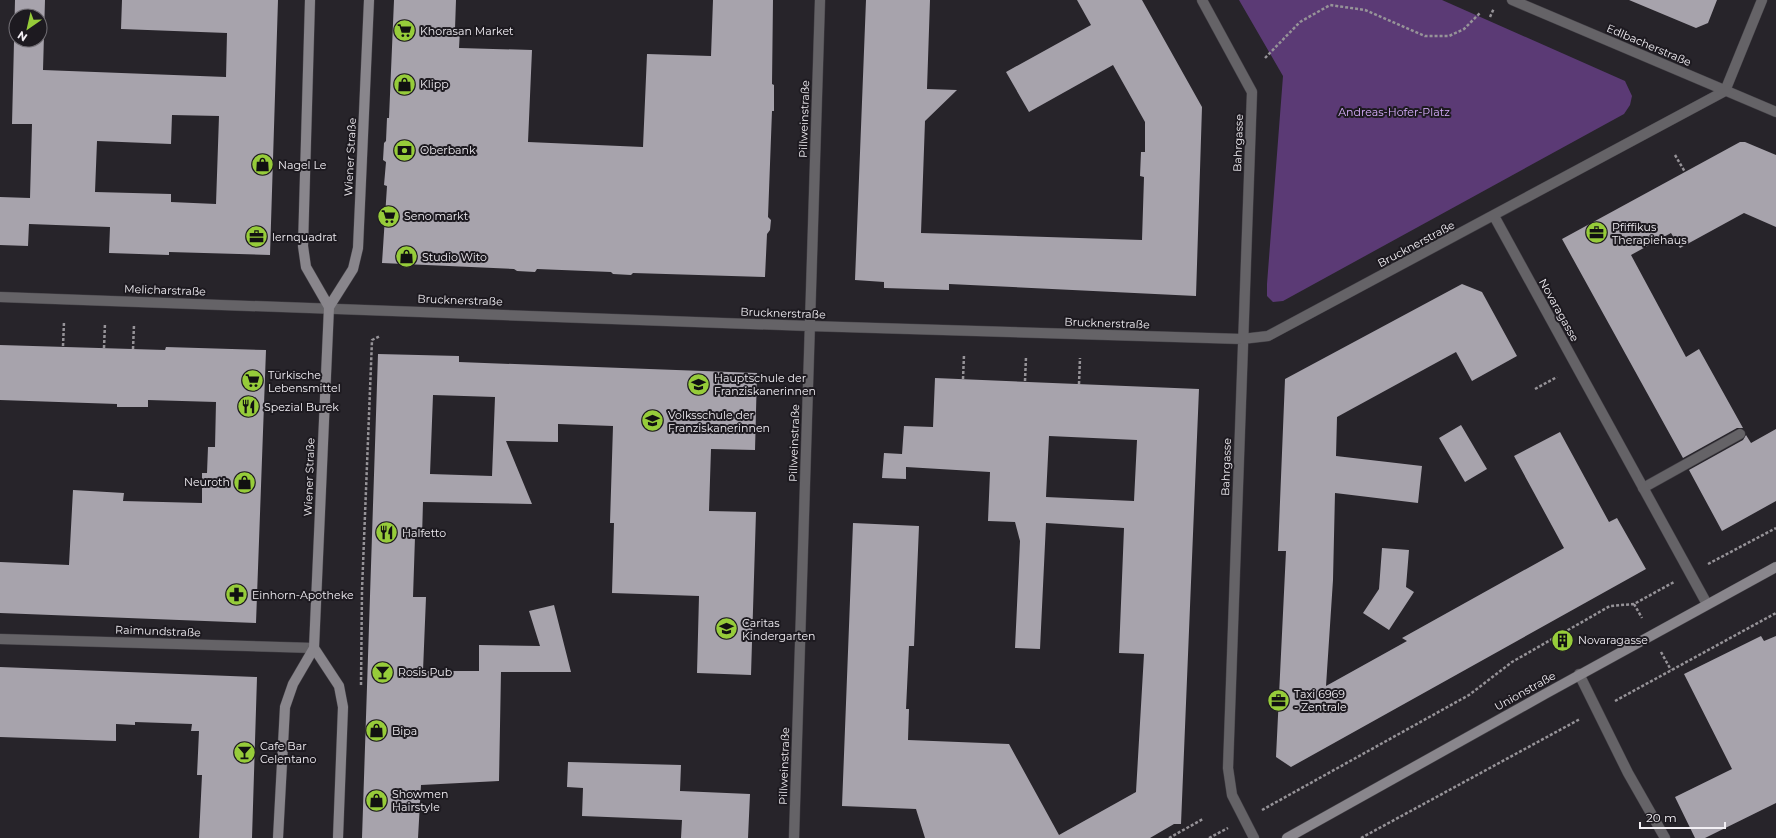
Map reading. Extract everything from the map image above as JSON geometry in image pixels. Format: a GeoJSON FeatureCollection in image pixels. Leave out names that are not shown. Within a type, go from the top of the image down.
{"type":"FeatureCollection","features":[{"type":"Feature","properties":{"kind":"main road"},"geometry":{"type":"LineString","coordinates":[[310,0],[303,246],[306,267],[329,307]]}},
{"type":"Feature","properties":{"kind":"main road","name":"Wiener Straße"},"geometry":{"type":"LineString","coordinates":[[278,838],[285,707],[293,684],[314,648],[329,307],[353,269],[358,248],[369,0]]}},
{"type":"Feature","properties":{"kind":"main road","name":"Unionstraße"},"geometry":{"type":"LineString","coordinates":[[1287,838],[1579,674],[1776,567]]}},
{"type":"Feature","properties":{"kind":"main road"},"geometry":{"type":"LineString","coordinates":[[314,648],[339,686],[343,707],[338,838]]}},
{"type":"Feature","properties":{"kind":"street","name":"Pillweinstraße"},"geometry":{"type":"LineString","coordinates":[[794,838],[820,0]]}},
{"type":"Feature","properties":{"kind":"street","name":"Bahrgasse"},"geometry":{"type":"LineString","coordinates":[[1202,0],[1252,92],[1242,339],[1228,768],[1232,795],[1254,838]]}},
{"type":"Feature","properties":{"kind":"street","name":"Edlbacherstraße"},"geometry":{"type":"LineString","coordinates":[[1512,0],[1776,112]]}},
{"type":"Feature","properties":{"kind":"street"},"geometry":{"type":"LineString","coordinates":[[1725,91],[1762,0]]}},
{"type":"Feature","properties":{"kind":"street","name":"Brucknerstraße"},"geometry":{"type":"LineString","coordinates":[[329,307],[810,326],[1242,339],[1268,336],[1725,91]]}},
{"type":"Feature","properties":{"kind":"street","name":"Novaragasse"},"geometry":{"type":"LineString","coordinates":[[1494,216],[1707,604]]}},
{"type":"Feature","properties":{"kind":"street","name":"Melicharstraße"},"geometry":{"type":"LineString","coordinates":[[0,296],[329,307]]}},
{"type":"Feature","properties":{"kind":"street"},"geometry":{"type":"LineString","coordinates":[[1643,488],[1740,434]]}},
{"type":"Feature","properties":{"kind":"street","name":"Raimundstraße"},"geometry":{"type":"LineString","coordinates":[[0,639],[314,648]]}},
{"type":"Feature","properties":{"kind":"street"},"geometry":{"type":"LineString","coordinates":[[1579,674],[1628,773],[1665,838]]}},
{"type":"Feature","properties":{"kind":"path"},"geometry":{"type":"LineString","coordinates":[[1265,58],[1300,22],[1330,5],[1365,10],[1425,36],[1449,36],[1464,29],[1480,13]]}},
{"type":"Feature","properties":{"kind":"path"},"geometry":{"type":"LineString","coordinates":[[1675,155],[1685,172]]}},
{"type":"Feature","properties":{"kind":"path"},"geometry":{"type":"LineString","coordinates":[[63,346],[64,322]]}},
{"type":"Feature","properties":{"kind":"path"},"geometry":{"type":"LineString","coordinates":[[104,348],[105,324]]}},
{"type":"Feature","properties":{"kind":"path"},"geometry":{"type":"LineString","coordinates":[[133,349],[134,325]]}},
{"type":"Feature","properties":{"kind":"path"},"geometry":{"type":"LineString","coordinates":[[361,687],[362,590],[372,340],[380,336]]}},
{"type":"Feature","properties":{"kind":"path"},"geometry":{"type":"LineString","coordinates":[[963,379],[964,355]]}},
{"type":"Feature","properties":{"kind":"path"},"geometry":{"type":"LineString","coordinates":[[1025,381],[1026,357]]}},
{"type":"Feature","properties":{"kind":"path"},"geometry":{"type":"LineString","coordinates":[[1079,384],[1080,358]]}},
{"type":"Feature","properties":{"kind":"path"},"geometry":{"type":"LineString","coordinates":[[1535,389],[1557,377]]}},
{"type":"Feature","properties":{"kind":"path"},"geometry":{"type":"LineString","coordinates":[[1719,558],[1776,528]]}},
{"type":"Feature","properties":{"kind":"path"},"geometry":{"type":"LineString","coordinates":[[1209,838],[1469,695],[1512,662],[1610,606],[1634,604],[1670,584]]}},
{"type":"Feature","properties":{"kind":"path"},"geometry":{"type":"LineString","coordinates":[[1361,838],[1776,613]]}},
{"type":"Feature","properties":{"kind":"path"},"geometry":{"type":"LineString","coordinates":[[1169,838],[1203,819]]}},
{"type":"Feature","properties":{"kind":"green space","name":"Andreas-Hofer-Platz"},"geometry":{"type":"Polygon","coordinates":[[[1239,0],[1442,0],[1625,81],[1632,96],[1630,105],[1624,114],[1283,301],[1273,302],[1267,296],[1267,284],[1283,76],[1239,0]]]}},
{"type":"Feature","properties":{"kind":"building"},"geometry":{"type":"Polygon","coordinates":[[[15,0],[45,0],[45,8],[15,8],[15,0]]]}},
{"type":"Feature","properties":{"kind":"building"},"geometry":{"type":"Polygon","coordinates":[[[122,0],[278,0],[270,255],[169,252],[169,255],[109,253],[110,227],[29,224],[28,246],[0,245],[0,197],[30,198],[32,124],[12,124],[14,48],[44,48],[43,70],[226,77],[227,33],[121,29],[122,0]],[[172,115],[171,144],[97,141],[95,192],[171,194],[171,202],[216,204],[219,116],[172,115]]]}},
{"type":"Feature","properties":{"kind":"building"},"geometry":{"type":"Polygon","coordinates":[[[394,0],[456,0],[455,29],[460,30],[459,48],[532,50],[528,142],[643,147],[647,54],[711,56],[713,0],[773,0],[772,84],[774,85],[774,111],[772,111],[768,217],[771,220],[770,230],[767,234],[765,277],[633,273],[631,275],[613,274],[611,272],[537,269],[535,272],[517,271],[514,269],[382,263],[387,186],[384,185],[386,162],[383,160],[387,118],[389,118],[394,0]]]}},
{"type":"Feature","properties":{"kind":"building"},"geometry":{"type":"Polygon","coordinates":[[[866,0],[930,0],[927,89],[957,90],[925,121],[921,233],[1142,240],[1144,177],[1140,176],[1141,152],[1145,152],[1145,122],[1113,65],[1029,112],[1006,72],[1091,25],[1077,0],[1142,0],[1202,107],[1196,296],[949,284],[949,290],[884,288],[884,282],[855,280],[866,0]]]}},
{"type":"Feature","properties":{"kind":"building"},"geometry":{"type":"Polygon","coordinates":[[[1629,0],[1717,0],[1708,23],[1696,28],[1629,0]]]}},
{"type":"Feature","properties":{"kind":"building"},"geometry":{"type":"Polygon","coordinates":[[[1740,142],[1745,142],[1776,155],[1776,227],[1744,213],[1680,248],[1671,233],[1631,255],[1686,357],[1699,349],[1743,428],[1737,428],[1683,458],[1562,239],[1740,142]]]}},
{"type":"Feature","properties":{"kind":"building"},"geometry":{"type":"Polygon","coordinates":[[[1462,284],[1482,292],[1517,356],[1472,381],[1456,352],[1337,417],[1336,456],[1422,466],[1418,503],[1335,493],[1333,580],[1326,686],[1407,641],[1402,638],[1564,548],[1514,456],[1560,432],[1609,522],[1617,518],[1646,569],[1291,767],[1276,757],[1286,551],[1278,551],[1285,379],[1462,284]]]}},
{"type":"Feature","properties":{"kind":"building"},"geometry":{"type":"Polygon","coordinates":[[[0,345],[165,350],[166,347],[266,350],[256,623],[0,613],[0,562],[69,565],[73,490],[124,493],[123,501],[202,503],[202,473],[207,473],[208,447],[215,447],[216,402],[148,400],[148,407],[117,407],[117,404],[0,400],[0,345]]]}},
{"type":"Feature","properties":{"kind":"building"},"geometry":{"type":"Polygon","coordinates":[[[378,354],[459,356],[459,362],[757,373],[755,450],[711,449],[709,511],[756,512],[751,675],[697,673],[699,596],[612,593],[614,523],[610,523],[613,426],[558,424],[558,442],[506,441],[532,504],[423,502],[422,537],[415,537],[413,597],[426,597],[423,671],[479,671],[479,645],[540,646],[529,611],[554,605],[571,672],[501,672],[499,781],[421,785],[418,838],[362,838],[378,354]],[[433,395],[430,474],[492,476],[495,397],[433,395]]]}},
{"type":"Feature","properties":{"kind":"building"},"geometry":{"type":"Polygon","coordinates":[[[935,378],[1199,389],[1181,824],[1174,824],[1150,838],[925,838],[916,809],[842,806],[853,523],[919,526],[914,646],[909,646],[906,709],[909,709],[908,740],[1009,744],[1059,835],[1136,792],[1144,654],[1119,653],[1124,528],[1046,523],[1040,649],[1015,648],[1020,541],[1015,522],[988,521],[990,472],[906,467],[906,479],[882,478],[884,453],[902,454],[904,426],[933,427],[935,378]],[[1049,436],[1046,497],[1134,501],[1137,440],[1049,436]]]}},
{"type":"Feature","properties":{"kind":"building"},"geometry":{"type":"Polygon","coordinates":[[[1461,425],[1487,469],[1465,482],[1439,438],[1461,425]]]}},
{"type":"Feature","properties":{"kind":"building"},"geometry":{"type":"Polygon","coordinates":[[[1776,429],[1776,501],[1722,531],[1689,470],[1743,440],[1746,435],[1751,443],[1776,429]]]}},
{"type":"Feature","properties":{"kind":"building"},"geometry":{"type":"Polygon","coordinates":[[[1382,548],[1409,550],[1406,587],[1414,592],[1389,630],[1363,613],[1379,589],[1382,548]]]}},
{"type":"Feature","properties":{"kind":"building"},"geometry":{"type":"Polygon","coordinates":[[[1761,636],[1764,641],[1776,636],[1776,803],[1705,838],[1695,838],[1675,797],[1732,769],[1684,674],[1761,636]]]}},
{"type":"Feature","properties":{"kind":"building"},"geometry":{"type":"Polygon","coordinates":[[[0,667],[257,677],[252,838],[199,838],[202,775],[197,775],[199,731],[191,731],[192,724],[135,722],[135,725],[116,724],[116,741],[0,737],[0,667]]]}},
{"type":"Feature","properties":{"kind":"building"},"geometry":{"type":"Polygon","coordinates":[[[568,762],[681,765],[680,791],[750,794],[748,838],[681,838],[682,820],[582,816],[583,788],[567,787],[568,762]]]}},
{"type":"Feature","properties":{"kind":"place","name":"Khorasan Market"},"geometry":{"type":"Point","coordinates":[404,31]}},
{"type":"Feature","properties":{"kind":"place","name":"Klipp"},"geometry":{"type":"Point","coordinates":[405,84]}},
{"type":"Feature","properties":{"kind":"place","name":"Oberbank"},"geometry":{"type":"Point","coordinates":[405,150]}},
{"type":"Feature","properties":{"kind":"place","name":"Nagel Le"},"geometry":{"type":"Point","coordinates":[262,165]}},
{"type":"Feature","properties":{"kind":"place","name":"Seno markt"},"geometry":{"type":"Point","coordinates":[389,216]}},
{"type":"Feature","properties":{"kind":"place","name":"Pfiffikus Therapiehaus"},"geometry":{"type":"Point","coordinates":[1597,233]}},
{"type":"Feature","properties":{"kind":"place","name":"lernquadrat"},"geometry":{"type":"Point","coordinates":[257,237]}},
{"type":"Feature","properties":{"kind":"place","name":"Studio Wito"},"geometry":{"type":"Point","coordinates":[406,257]}},
{"type":"Feature","properties":{"kind":"place","name":"Türkische Lebensmittel"},"geometry":{"type":"Point","coordinates":[252,381]}},
{"type":"Feature","properties":{"kind":"place","name":"Hauptschule der Franziskanerinnen"},"geometry":{"type":"Point","coordinates":[699,384]}},
{"type":"Feature","properties":{"kind":"place","name":"Spezial Burek"},"geometry":{"type":"Point","coordinates":[249,407]}},
{"type":"Feature","properties":{"kind":"place","name":"Volksschule der Franziskanerinnen"},"geometry":{"type":"Point","coordinates":[652,421]}},
{"type":"Feature","properties":{"kind":"place","name":"Neuroth"},"geometry":{"type":"Point","coordinates":[245,482]}},
{"type":"Feature","properties":{"kind":"place","name":"Halfetto"},"geometry":{"type":"Point","coordinates":[386,533]}},
{"type":"Feature","properties":{"kind":"place","name":"Einhorn-Apotheke"},"geometry":{"type":"Point","coordinates":[237,595]}},
{"type":"Feature","properties":{"kind":"place","name":"Caritas Kindergarten"},"geometry":{"type":"Point","coordinates":[727,629]}},
{"type":"Feature","properties":{"kind":"place","name":"Novaragasse"},"geometry":{"type":"Point","coordinates":[1563,640]}},
{"type":"Feature","properties":{"kind":"place","name":"Rosis Pub"},"geometry":{"type":"Point","coordinates":[382,672]}},
{"type":"Feature","properties":{"kind":"place","name":"Taxi 6969 - Zentrale"},"geometry":{"type":"Point","coordinates":[1279,700]}},
{"type":"Feature","properties":{"kind":"place","name":"Bipa"},"geometry":{"type":"Point","coordinates":[377,731]}},
{"type":"Feature","properties":{"kind":"place","name":"Cafe Bar Celentano"},"geometry":{"type":"Point","coordinates":[245,752]}},
{"type":"Feature","properties":{"kind":"place","name":"Showmen Hairstyle"},"geometry":{"type":"Point","coordinates":[376,800]}}]}
